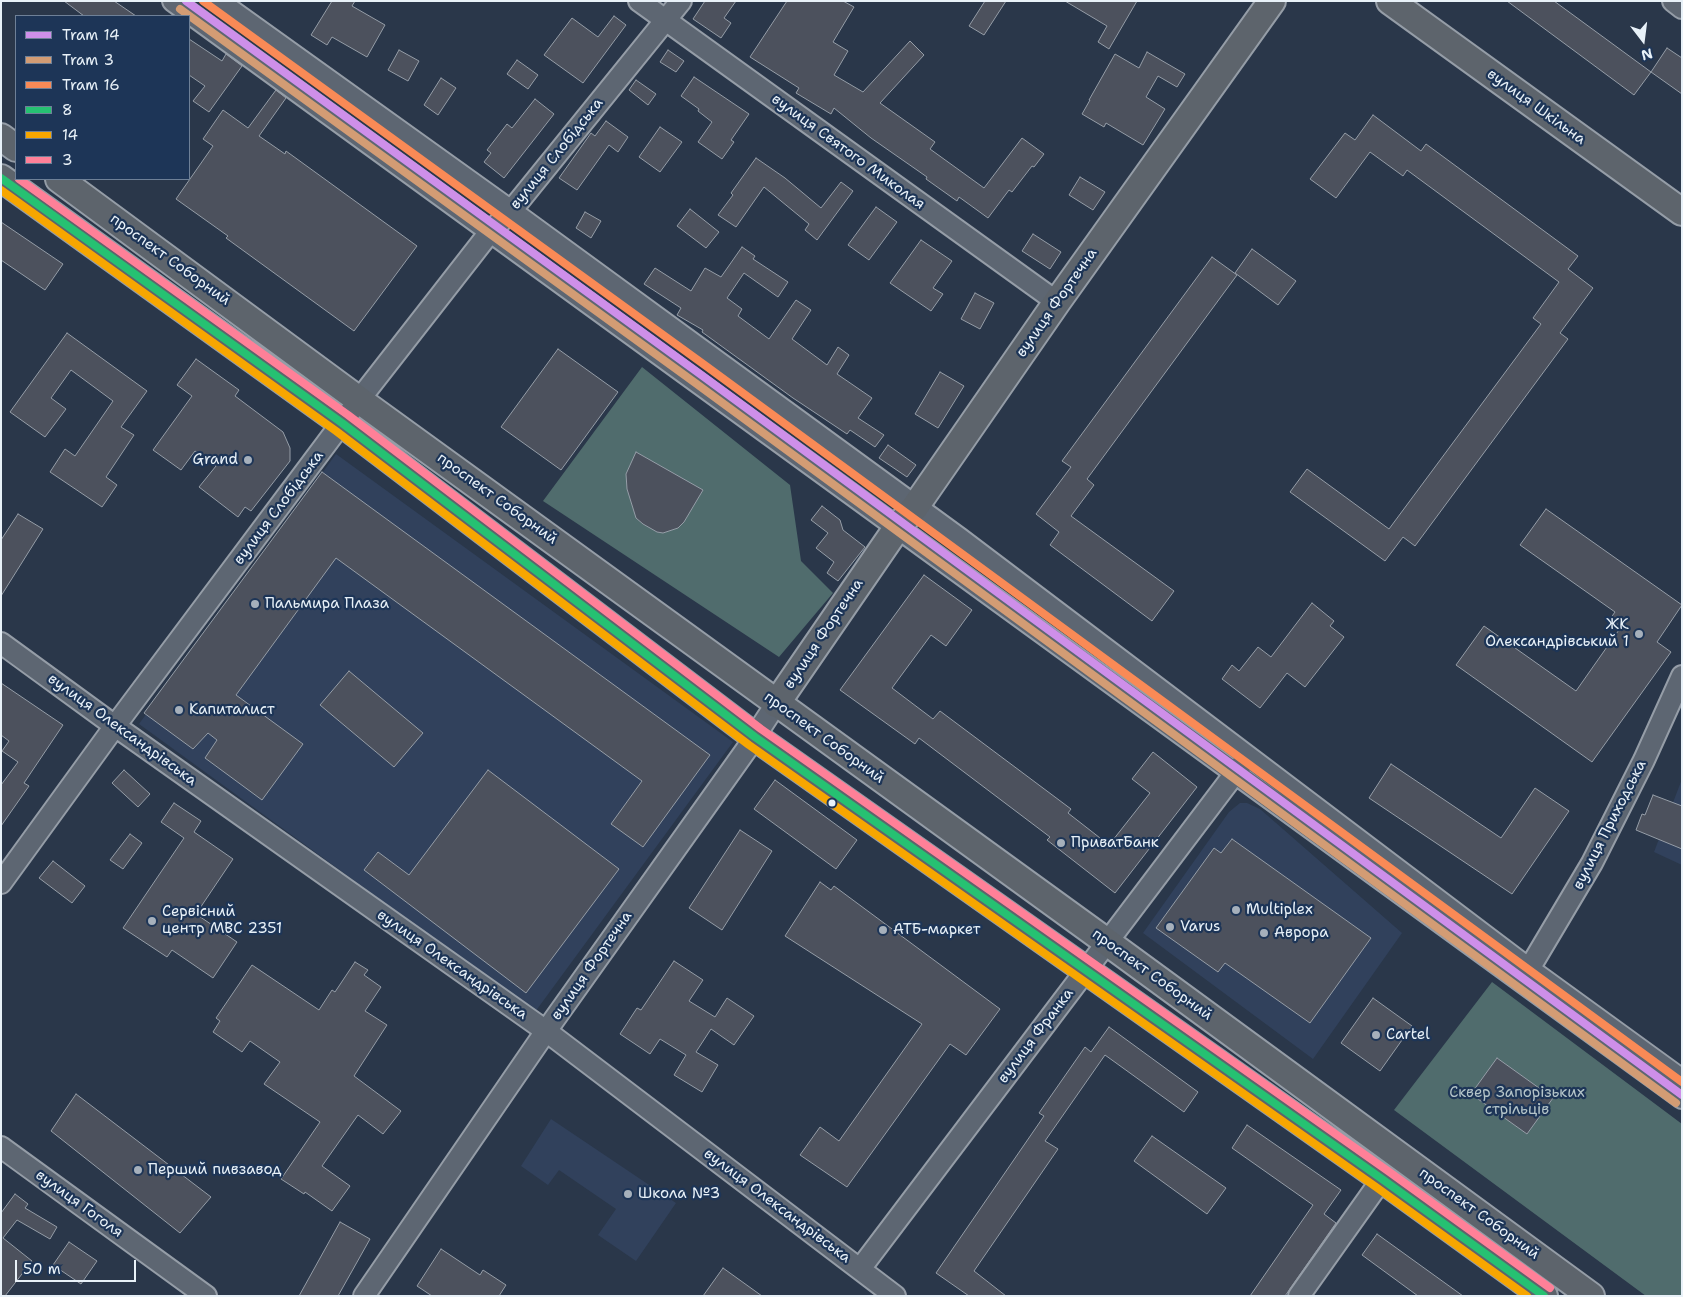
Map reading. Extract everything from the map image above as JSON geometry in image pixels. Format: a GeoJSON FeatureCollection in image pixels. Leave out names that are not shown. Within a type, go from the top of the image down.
{"type":"FeatureCollection","features":[{"type":"Feature","properties":{"kind":"main road","name":"вулиця Фортечна"},"geometry":{"type":"LineString","coordinates":[[776,704],[897,528],[915,507],[1272,1]]}},
{"type":"Feature","properties":{"kind":"main road","name":"вулиця Шкільна"},"geometry":{"type":"LineString","coordinates":[[1390,1],[1682,212]]}},
{"type":"Feature","properties":{"kind":"main road"},"geometry":{"type":"LineString","coordinates":[[1,136],[15,147]]}},
{"type":"Feature","properties":{"kind":"main road","name":"проспект Соборний"},"geometry":{"type":"LineString","coordinates":[[1,178],[342,423],[755,737],[1382,1179],[1544,1296]]}},
{"type":"Feature","properties":{"kind":"main road","name":"проспект Соборний"},"geometry":{"type":"LineString","coordinates":[[60,180],[359,400],[1590,1296]]}},
{"type":"Feature","properties":{"kind":"street"},"geometry":{"type":"LineString","coordinates":[[173,1],[1682,1098]]}},
{"type":"Feature","properties":{"kind":"street"},"geometry":{"type":"LineString","coordinates":[[218,1],[511,211],[915,507],[1529,969],[1682,1080]]}},
{"type":"Feature","properties":{"kind":"street","name":"вулиця Святого Миколая"},"geometry":{"type":"LineString","coordinates":[[639,1],[1058,302]]}},
{"type":"Feature","properties":{"kind":"street","name":"вулиця Слобідська"},"geometry":{"type":"LineString","coordinates":[[1,883],[115,726],[359,400],[490,232],[511,211],[681,1]]}},
{"type":"Feature","properties":{"kind":"street"},"geometry":{"type":"LineString","coordinates":[[1673,1],[1682,8]]}},
{"type":"Feature","properties":{"kind":"street","name":"вулиця Олександрівська"},"geometry":{"type":"LineString","coordinates":[[1,643],[546,1031],[895,1296]]}},
{"type":"Feature","properties":{"kind":"street","name":"вулиця Приходська"},"geometry":{"type":"LineString","coordinates":[[1529,969],[1592,863],[1644,760],[1682,676]]}},
{"type":"Feature","properties":{"kind":"street","name":"вулиця Фортечна"},"geometry":{"type":"LineString","coordinates":[[364,1296],[546,1031],[755,737],[776,704]]}},
{"type":"Feature","properties":{"kind":"street","name":"вулиця Франка"},"geometry":{"type":"LineString","coordinates":[[860,1269],[1248,756]]}},
{"type":"Feature","properties":{"kind":"street","name":"вулиця Гоголя"},"geometry":{"type":"LineString","coordinates":[[1,1147],[206,1296]]}},
{"type":"Feature","properties":{"kind":"street"},"geometry":{"type":"LineString","coordinates":[[1299,1296],[1382,1179]]}},
{"type":"Feature","properties":{"kind":"shaded area"},"geometry":{"type":"Polygon","coordinates":[[[336,454],[733,742],[535,1012],[139,724],[336,454]]]}},
{"type":"Feature","properties":{"kind":"shaded area"},"geometry":{"type":"Polygon","coordinates":[[[1682,779],[1682,865],[1654,852],[1682,779]]]}},
{"type":"Feature","properties":{"kind":"shaded area"},"geometry":{"type":"Polygon","coordinates":[[[1240,803],[1247,803],[1260,809],[1402,933],[1313,1059],[1143,933],[1229,812],[1240,803]]]}},
{"type":"Feature","properties":{"kind":"shaded area","name":"Школа №3"},"geometry":{"type":"Polygon","coordinates":[[[551,1119],[676,1203],[636,1261],[598,1235],[616,1209],[559,1170],[548,1185],[521,1166],[551,1119]]]}},
{"type":"Feature","properties":{"kind":"green space"},"geometry":{"type":"Polygon","coordinates":[[[642,367],[790,485],[801,561],[833,593],[779,657],[543,501],[642,367]]]}},
{"type":"Feature","properties":{"kind":"green space","name":"Сквер Запорізьких стрільців"},"geometry":{"type":"Polygon","coordinates":[[[1492,982],[1682,1124],[1682,1296],[1646,1296],[1394,1110],[1492,982]]]}},
{"type":"Feature","properties":{"kind":"building"},"geometry":{"type":"Polygon","coordinates":[[[64,1],[114,1],[135,15],[83,15],[64,1]]]}},
{"type":"Feature","properties":{"kind":"building"},"geometry":{"type":"Polygon","coordinates":[[[332,1],[355,1],[352,6],[385,25],[367,57],[332,37],[327,45],[311,35],[332,1]]]}},
{"type":"Feature","properties":{"kind":"building"},"geometry":{"type":"Polygon","coordinates":[[[705,1],[736,1],[724,18],[731,23],[721,38],[693,19],[705,1]]]}},
{"type":"Feature","properties":{"kind":"building"},"geometry":{"type":"Polygon","coordinates":[[[787,1],[843,1],[854,7],[833,42],[848,51],[834,75],[863,92],[910,41],[924,55],[880,103],[935,142],[930,149],[984,188],[1022,138],[1044,154],[1012,192],[1009,190],[988,218],[959,197],[957,201],[926,179],[927,177],[871,138],[834,108],[831,114],[796,93],[799,88],[750,57],[787,1]]]}},
{"type":"Feature","properties":{"kind":"building"},"geometry":{"type":"Polygon","coordinates":[[[985,1],[1006,1],[984,35],[969,26],[985,1]]]}},
{"type":"Feature","properties":{"kind":"building"},"geometry":{"type":"Polygon","coordinates":[[[1065,1],[1137,1],[1109,49],[1098,42],[1107,26],[1065,1]]]}},
{"type":"Feature","properties":{"kind":"building"},"geometry":{"type":"Polygon","coordinates":[[[1507,1],[1554,1],[1651,72],[1634,95],[1507,1]]]}},
{"type":"Feature","properties":{"kind":"building"},"geometry":{"type":"Polygon","coordinates":[[[614,16],[626,25],[583,83],[544,55],[572,18],[598,37],[614,16]]]}},
{"type":"Feature","properties":{"kind":"building"},"geometry":{"type":"Polygon","coordinates":[[[190,40],[222,61],[226,54],[242,66],[209,112],[193,101],[205,86],[190,76],[190,40]]]}},
{"type":"Feature","properties":{"kind":"building"},"geometry":{"type":"Polygon","coordinates":[[[1667,48],[1682,58],[1682,94],[1651,72],[1667,48]]]}},
{"type":"Feature","properties":{"kind":"building"},"geometry":{"type":"Polygon","coordinates":[[[399,50],[419,61],[408,81],[388,70],[399,50]]]}},
{"type":"Feature","properties":{"kind":"building"},"geometry":{"type":"Polygon","coordinates":[[[668,50],[684,61],[676,72],[660,62],[668,50]]]}},
{"type":"Feature","properties":{"kind":"building"},"geometry":{"type":"Polygon","coordinates":[[[1147,52],[1185,74],[1177,87],[1158,76],[1146,97],[1165,109],[1143,145],[1106,123],[1104,127],[1082,114],[1115,54],[1139,68],[1147,52]]]}},
{"type":"Feature","properties":{"kind":"building"},"geometry":{"type":"Polygon","coordinates":[[[517,60],[538,75],[528,89],[507,74],[517,60]]]}},
{"type":"Feature","properties":{"kind":"building"},"geometry":{"type":"Polygon","coordinates":[[[694,77],[749,114],[731,140],[734,142],[722,159],[698,142],[712,122],[698,111],[699,109],[681,96],[694,77]]]}},
{"type":"Feature","properties":{"kind":"building"},"geometry":{"type":"Polygon","coordinates":[[[441,78],[456,88],[438,115],[424,105],[441,78]]]}},
{"type":"Feature","properties":{"kind":"building"},"geometry":{"type":"Polygon","coordinates":[[[636,80],[656,94],[648,105],[629,90],[636,80]]]}},
{"type":"Feature","properties":{"kind":"building"},"geometry":{"type":"Polygon","coordinates":[[[276,90],[286,98],[259,136],[285,154],[286,151],[417,246],[354,331],[226,238],[228,236],[176,199],[213,146],[203,139],[223,110],[248,128],[276,90]]]}},
{"type":"Feature","properties":{"kind":"building"},"geometry":{"type":"Polygon","coordinates":[[[535,99],[554,114],[504,178],[484,162],[491,153],[487,150],[507,124],[512,128],[535,99]]]}},
{"type":"Feature","properties":{"kind":"building"},"geometry":{"type":"Polygon","coordinates":[[[1373,115],[1421,151],[1426,144],[1578,256],[1568,269],[1593,288],[1560,333],[1568,339],[1415,546],[1403,537],[1385,561],[1290,492],[1307,469],[1389,529],[1541,324],[1533,318],[1559,282],[1407,170],[1403,176],[1370,152],[1336,198],[1310,179],[1345,133],[1355,140],[1373,115]]]}},
{"type":"Feature","properties":{"kind":"building"},"geometry":{"type":"Polygon","coordinates":[[[606,121],[628,137],[618,152],[609,145],[577,190],[559,178],[591,133],[595,136],[606,121]]]}},
{"type":"Feature","properties":{"kind":"building"},"geometry":{"type":"Polygon","coordinates":[[[660,127],[682,142],[660,172],[639,157],[660,127]]]}},
{"type":"Feature","properties":{"kind":"building"},"geometry":{"type":"Polygon","coordinates":[[[756,158],[785,178],[821,208],[841,182],[853,191],[817,240],[805,230],[809,224],[764,187],[736,227],[718,215],[756,158]]]}},
{"type":"Feature","properties":{"kind":"building"},"geometry":{"type":"Polygon","coordinates":[[[1080,177],[1105,192],[1093,210],[1069,195],[1080,177]]]}},
{"type":"Feature","properties":{"kind":"building"},"geometry":{"type":"Polygon","coordinates":[[[876,207],[897,222],[869,260],[848,245],[876,207]]]}},
{"type":"Feature","properties":{"kind":"building"},"geometry":{"type":"Polygon","coordinates":[[[690,209],[719,232],[706,248],[677,226],[690,209]]]}},
{"type":"Feature","properties":{"kind":"building"},"geometry":{"type":"Polygon","coordinates":[[[585,212],[601,221],[591,238],[576,228],[585,212]]]}},
{"type":"Feature","properties":{"kind":"building"},"geometry":{"type":"Polygon","coordinates":[[[1,222],[63,264],[45,290],[1,260],[1,222]]]}},
{"type":"Feature","properties":{"kind":"building"},"geometry":{"type":"Polygon","coordinates":[[[1033,234],[1061,252],[1050,269],[1022,251],[1033,234]]]}},
{"type":"Feature","properties":{"kind":"building"},"geometry":{"type":"Polygon","coordinates":[[[921,240],[952,261],[933,288],[943,294],[931,311],[890,283],[921,240]]]}},
{"type":"Feature","properties":{"kind":"building"},"geometry":{"type":"Polygon","coordinates":[[[742,247],[755,256],[753,259],[788,282],[778,297],[744,273],[727,298],[742,309],[738,316],[769,339],[796,300],[811,310],[792,339],[827,365],[838,347],[849,355],[837,374],[872,398],[858,418],[884,435],[875,447],[850,430],[847,434],[793,398],[702,332],[703,330],[677,315],[681,308],[644,284],[655,268],[691,291],[705,268],[721,277],[742,247]]]}},
{"type":"Feature","properties":{"kind":"building"},"geometry":{"type":"Polygon","coordinates":[[[1252,249],[1296,281],[1278,305],[1235,273],[1252,249]]]}},
{"type":"Feature","properties":{"kind":"building"},"geometry":{"type":"Polygon","coordinates":[[[1212,257],[1237,275],[1087,479],[1094,485],[1071,516],[1174,591],[1152,621],[1050,545],[1059,532],[1036,514],[1071,467],[1062,461],[1212,257]]]}},
{"type":"Feature","properties":{"kind":"building"},"geometry":{"type":"Polygon","coordinates":[[[975,293],[994,303],[980,329],[961,319],[975,293]]]}},
{"type":"Feature","properties":{"kind":"building"},"geometry":{"type":"Polygon","coordinates":[[[67,333],[147,391],[121,427],[134,435],[106,477],[117,485],[102,507],[50,472],[65,449],[75,456],[113,401],[71,370],[51,398],[66,409],[45,437],[10,412],[67,333]]]}},
{"type":"Feature","properties":{"kind":"building"},"geometry":{"type":"Polygon","coordinates":[[[558,349],[618,392],[561,470],[501,427],[558,349]]]}},
{"type":"Feature","properties":{"kind":"building"},"geometry":{"type":"Polygon","coordinates":[[[196,359],[239,390],[235,396],[283,432],[290,448],[290,461],[251,511],[245,507],[238,517],[199,487],[216,466],[195,451],[181,470],[153,450],[192,396],[177,385],[196,359]]]}},
{"type":"Feature","properties":{"kind":"building"},"geometry":{"type":"Polygon","coordinates":[[[940,372],[964,386],[938,428],[915,414],[940,372]]]}},
{"type":"Feature","properties":{"kind":"building"},"geometry":{"type":"Polygon","coordinates":[[[888,445],[916,465],[907,477],[879,458],[888,445]]]}},
{"type":"Feature","properties":{"kind":"building"},"geometry":{"type":"Polygon","coordinates":[[[636,452],[703,490],[684,522],[678,528],[663,533],[657,532],[636,518],[627,489],[626,474],[636,452]]]}},
{"type":"Feature","properties":{"kind":"building"},"geometry":{"type":"Polygon","coordinates":[[[322,472],[710,755],[643,847],[611,824],[642,781],[336,558],[236,695],[303,744],[262,800],[205,758],[217,740],[208,733],[193,749],[144,713],[322,472]]]}},
{"type":"Feature","properties":{"kind":"building"},"geometry":{"type":"Polygon","coordinates":[[[822,506],[840,520],[843,530],[865,547],[838,581],[827,573],[834,562],[816,548],[828,533],[811,520],[822,506]]]}},
{"type":"Feature","properties":{"kind":"building","name":"ЖК Олександрівський 1"},"geometry":{"type":"Polygon","coordinates":[[[1546,509],[1682,605],[1657,642],[1671,652],[1592,762],[1456,665],[1484,626],[1576,691],[1621,627],[1610,619],[1615,612],[1520,545],[1546,509]]]}},
{"type":"Feature","properties":{"kind":"building"},"geometry":{"type":"Polygon","coordinates":[[[18,514],[43,529],[1,596],[1,540],[18,514]]]}},
{"type":"Feature","properties":{"kind":"building"},"geometry":{"type":"Polygon","coordinates":[[[924,575],[972,610],[946,646],[931,635],[892,688],[933,719],[940,711],[1071,809],[1068,813],[1109,845],[1150,793],[1132,779],[1153,752],[1197,787],[1115,893],[1047,840],[1050,837],[919,738],[915,744],[840,690],[924,575]]]}},
{"type":"Feature","properties":{"kind":"building"},"geometry":{"type":"Polygon","coordinates":[[[1312,603],[1334,621],[1330,626],[1344,637],[1305,687],[1287,673],[1260,708],[1222,679],[1232,665],[1239,671],[1258,647],[1271,657],[1312,603]]]}},
{"type":"Feature","properties":{"kind":"building"},"geometry":{"type":"Polygon","coordinates":[[[349,671],[423,733],[394,767],[320,705],[349,671]]]}},
{"type":"Feature","properties":{"kind":"building"},"geometry":{"type":"Polygon","coordinates":[[[1,683],[63,725],[24,783],[29,786],[1,826],[1,785],[18,762],[2,751],[9,741],[1,735],[1,683]]]}},
{"type":"Feature","properties":{"kind":"building"},"geometry":{"type":"Polygon","coordinates":[[[1391,764],[1501,838],[1535,788],[1569,811],[1512,894],[1369,798],[1391,764]]]}},
{"type":"Feature","properties":{"kind":"building"},"geometry":{"type":"Polygon","coordinates":[[[124,770],[150,794],[138,807],[112,783],[124,770]]]}},
{"type":"Feature","properties":{"kind":"building"},"geometry":{"type":"Polygon","coordinates":[[[488,770],[619,869],[526,993],[364,870],[378,852],[409,875],[488,770]]]}},
{"type":"Feature","properties":{"kind":"building"},"geometry":{"type":"Polygon","coordinates":[[[775,780],[857,840],[836,869],[754,809],[775,780]]]}},
{"type":"Feature","properties":{"kind":"building"},"geometry":{"type":"Polygon","coordinates":[[[1653,795],[1682,806],[1682,849],[1636,830],[1642,814],[1645,815],[1653,795]]]}},
{"type":"Feature","properties":{"kind":"building"},"geometry":{"type":"Polygon","coordinates":[[[174,803],[201,821],[194,832],[233,859],[196,914],[237,942],[213,978],[172,950],[167,957],[123,928],[184,838],[161,822],[174,803]]]}},
{"type":"Feature","properties":{"kind":"building"},"geometry":{"type":"Polygon","coordinates":[[[740,830],[772,851],[722,930],[689,908],[740,830]]]}},
{"type":"Feature","properties":{"kind":"building"},"geometry":{"type":"Polygon","coordinates":[[[130,834],[142,843],[123,869],[110,860],[130,834]]]}},
{"type":"Feature","properties":{"kind":"building","name":"Аврора"},"geometry":{"type":"Polygon","coordinates":[[[1232,839],[1371,938],[1310,1023],[1225,963],[1218,972],[1156,928],[1214,848],[1221,853],[1232,839]]]}},
{"type":"Feature","properties":{"kind":"building"},"geometry":{"type":"Polygon","coordinates":[[[53,861],[85,886],[72,903],[39,878],[53,861]]]}},
{"type":"Feature","properties":{"kind":"building"},"geometry":{"type":"Polygon","coordinates":[[[820,882],[831,890],[834,886],[1000,1009],[966,1055],[950,1044],[847,1187],[800,1155],[820,1127],[839,1141],[922,1024],[785,936],[820,882]]]}},
{"type":"Feature","properties":{"kind":"building"},"geometry":{"type":"Polygon","coordinates":[[[674,961],[703,980],[689,1001],[715,1017],[727,998],[754,1016],[734,1045],[711,1029],[696,1052],[718,1065],[702,1092],[674,1075],[686,1055],[660,1039],[650,1054],[620,1034],[637,1008],[641,1010],[674,961]]]}},
{"type":"Feature","properties":{"kind":"building"},"geometry":{"type":"Polygon","coordinates":[[[355,962],[368,970],[364,975],[381,987],[365,1011],[387,1025],[354,1076],[401,1111],[383,1134],[358,1115],[322,1166],[350,1186],[332,1211],[305,1192],[304,1194],[281,1179],[320,1122],[264,1084],[280,1062],[250,1041],[242,1052],[213,1032],[220,1021],[216,1018],[252,965],[319,1010],[332,990],[335,992],[355,962]]]}},
{"type":"Feature","properties":{"kind":"building","name":"Cartel"},"geometry":{"type":"Polygon","coordinates":[[[1373,998],[1412,1026],[1380,1071],[1341,1043],[1373,998]]]}},
{"type":"Feature","properties":{"kind":"building"},"geometry":{"type":"Polygon","coordinates":[[[1109,1027],[1198,1092],[1184,1112],[1105,1055],[1045,1141],[1058,1149],[974,1271],[1006,1296],[969,1296],[936,1273],[1044,1116],[1039,1113],[1085,1047],[1091,1052],[1109,1027]]]}},
{"type":"Feature","properties":{"kind":"building"},"geometry":{"type":"Polygon","coordinates":[[[1497,1058],[1553,1098],[1527,1134],[1471,1094],[1497,1058]]]}},
{"type":"Feature","properties":{"kind":"building","name":"Перший пивзавод"},"geometry":{"type":"Polygon","coordinates":[[[76,1094],[211,1197],[180,1233],[51,1131],[76,1094]]]}},
{"type":"Feature","properties":{"kind":"building"},"geometry":{"type":"Polygon","coordinates":[[[1247,1125],[1341,1190],[1324,1214],[1336,1223],[1285,1296],[1250,1296],[1313,1205],[1232,1148],[1247,1125]]]}},
{"type":"Feature","properties":{"kind":"building"},"geometry":{"type":"Polygon","coordinates":[[[1152,1136],[1226,1188],[1207,1214],[1134,1161],[1152,1136]]]}},
{"type":"Feature","properties":{"kind":"building"},"geometry":{"type":"Polygon","coordinates":[[[15,1194],[28,1204],[25,1208],[57,1227],[50,1239],[17,1220],[3,1238],[32,1261],[5,1296],[1,1296],[1,1213],[15,1194]]]}},
{"type":"Feature","properties":{"kind":"building"},"geometry":{"type":"Polygon","coordinates":[[[340,1222],[370,1239],[338,1296],[299,1296],[340,1222]]]}},
{"type":"Feature","properties":{"kind":"building"},"geometry":{"type":"Polygon","coordinates":[[[1377,1234],[1463,1296],[1418,1296],[1362,1255],[1377,1234]]]}},
{"type":"Feature","properties":{"kind":"building"},"geometry":{"type":"Polygon","coordinates":[[[69,1242],[97,1261],[81,1284],[53,1265],[69,1242]]]}},
{"type":"Feature","properties":{"kind":"building"},"geometry":{"type":"Polygon","coordinates":[[[441,1249],[480,1275],[483,1270],[506,1285],[499,1296],[432,1296],[417,1286],[441,1249]]]}},
{"type":"Feature","properties":{"kind":"building"},"geometry":{"type":"Polygon","coordinates":[[[723,1268],[762,1296],[703,1296],[723,1268]]]}},
{"type":"Feature","properties":{"kind":"tram line","name":"14"},"geometry":{"type":"LineString","coordinates":[[186,1],[700,374],[1682,1095]]}},
{"type":"Feature","properties":{"kind":"tram line","name":"16"},"geometry":{"type":"LineString","coordinates":[[203,1],[706,366],[1682,1082]]}},
{"type":"Feature","properties":{"kind":"tram line","name":"3"},"geometry":{"type":"LineString","coordinates":[[180,9],[188,15]]}},
{"type":"Feature","properties":{"kind":"tram line","name":"3"},"geometry":{"type":"LineString","coordinates":[[190,16],[694,382],[1676,1103]]}},
{"type":"Feature","properties":{"kind":"transit line","name":"8"},"geometry":{"type":"LineString","coordinates":[[1,178],[342,423],[755,737],[1382,1179],[1544,1296]]}},
{"type":"Feature","properties":{"kind":"transit line","name":"3"},"geometry":{"type":"LineString","coordinates":[[20,180],[348,415],[761,729],[1388,1171],[1550,1288]]}},
{"type":"Feature","properties":{"kind":"transit line","name":"14"},"geometry":{"type":"LineString","coordinates":[[1,190],[336,431],[749,745],[1376,1187],[1527,1296]]}},
{"type":"Feature","properties":{"kind":"place","name":"Grand"},"geometry":{"type":"Point","coordinates":[248,460]}},
{"type":"Feature","properties":{"kind":"place","name":"Пальмира Плаза"},"geometry":{"type":"Point","coordinates":[255,604]}},
{"type":"Feature","properties":{"kind":"place","name":"ЖК Олександрівський 1"},"geometry":{"type":"Point","coordinates":[1639,634]}},
{"type":"Feature","properties":{"kind":"place","name":"Капиталист"},"geometry":{"type":"Point","coordinates":[179,710]}},
{"type":"Feature","properties":{"kind":"place","name":"ПриватБанк"},"geometry":{"type":"Point","coordinates":[1061,843]}},
{"type":"Feature","properties":{"kind":"place","name":"Multiplex"},"geometry":{"type":"Point","coordinates":[1236,910]}},
{"type":"Feature","properties":{"kind":"place","name":"Сервісний центр МВС 2351"},"geometry":{"type":"Point","coordinates":[152,921]}},
{"type":"Feature","properties":{"kind":"place","name":"Varus"},"geometry":{"type":"Point","coordinates":[1170,927]}},
{"type":"Feature","properties":{"kind":"place","name":"АТБ-маркет"},"geometry":{"type":"Point","coordinates":[883,930]}},
{"type":"Feature","properties":{"kind":"place","name":"Аврора"},"geometry":{"type":"Point","coordinates":[1264,933]}},
{"type":"Feature","properties":{"kind":"place","name":"Cartel"},"geometry":{"type":"Point","coordinates":[1376,1035]}},
{"type":"Feature","properties":{"kind":"place","name":"Перший пивзавод"},"geometry":{"type":"Point","coordinates":[138,1170]}},
{"type":"Feature","properties":{"kind":"place","name":"Школа №3"},"geometry":{"type":"Point","coordinates":[628,1194]}}]}
